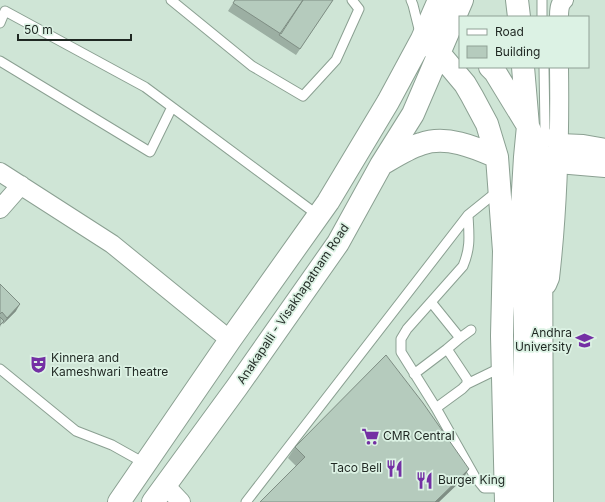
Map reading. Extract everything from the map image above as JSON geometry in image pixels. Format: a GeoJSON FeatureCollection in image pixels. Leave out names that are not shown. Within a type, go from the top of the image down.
{"type":"FeatureCollection","features":[{"type":"Feature","properties":{"kind":"main road","name":"Anakapalli - Visakhapatnam Road"},"geometry":{"type":"LineString","coordinates":[[159,494],[338,243],[381,164],[413,114],[439,54],[454,36],[462,0]]}},
{"type":"Feature","properties":{"kind":"main road"},"geometry":{"type":"LineString","coordinates":[[517,0],[519,16]]}},
{"type":"Feature","properties":{"kind":"main road"},"geometry":{"type":"LineString","coordinates":[[435,9],[454,36]]}},
{"type":"Feature","properties":{"kind":"main road"},"geometry":{"type":"LineString","coordinates":[[119,502],[230,340],[328,202],[388,102],[422,39],[435,9]]}},
{"type":"Feature","properties":{"kind":"main road"},"geometry":{"type":"LineString","coordinates":[[422,39],[439,54],[465,84],[487,124],[497,157],[504,251],[503,366],[506,495]]}},
{"type":"Feature","properties":{"kind":"main road"},"geometry":{"type":"LineString","coordinates":[[491,68],[495,72],[528,126],[540,154],[542,502]]}},
{"type":"Feature","properties":{"kind":"main road"},"geometry":{"type":"LineString","coordinates":[[523,68],[528,126],[522,207],[525,317],[525,502]]}},
{"type":"Feature","properties":{"kind":"main road"},"geometry":{"type":"LineString","coordinates":[[381,164],[421,144],[441,140],[461,144],[497,157]]}},
{"type":"Feature","properties":{"kind":"main road"},"geometry":{"type":"LineString","coordinates":[[555,150],[583,146],[605,150]]}},
{"type":"Feature","properties":{"kind":"main road"},"geometry":{"type":"LineString","coordinates":[[555,150],[605,166]]}},
{"type":"Feature","properties":{"kind":"street"},"geometry":{"type":"LineString","coordinates":[[559,16],[558,11],[561,2],[564,0]]}},
{"type":"Feature","properties":{"kind":"street"},"geometry":{"type":"LineString","coordinates":[[542,298],[550,278],[556,220],[555,150],[559,68]]}},
{"type":"Feature","properties":{"kind":"street"},"geometry":{"type":"LineString","coordinates":[[0,172],[112,244],[230,340]]}},
{"type":"Feature","properties":{"kind":"street"},"geometry":{"type":"LineString","coordinates":[[0,208],[21,185]]}},
{"type":"Feature","properties":{"kind":"street"},"geometry":{"type":"LineString","coordinates":[[159,494],[181,502]]}},
{"type":"Feature","properties":{"kind":"lane"},"geometry":{"type":"LineString","coordinates":[[171,0],[252,66],[303,96],[336,60],[359,9],[352,0]]}},
{"type":"Feature","properties":{"kind":"lane"},"geometry":{"type":"LineString","coordinates":[[542,0],[542,16]]}},
{"type":"Feature","properties":{"kind":"lane"},"geometry":{"type":"LineString","coordinates":[[412,3],[435,9]]}},
{"type":"Feature","properties":{"kind":"lane"},"geometry":{"type":"LineString","coordinates":[[412,3],[422,39]]}},
{"type":"Feature","properties":{"kind":"lane"},"geometry":{"type":"LineString","coordinates":[[0,23],[3,9],[145,87],[319,216]]}},
{"type":"Feature","properties":{"kind":"lane"},"geometry":{"type":"LineString","coordinates":[[0,61],[150,152],[172,107]]}},
{"type":"Feature","properties":{"kind":"lane"},"geometry":{"type":"LineString","coordinates":[[544,68],[546,129],[555,150]]}},
{"type":"Feature","properties":{"kind":"lane"},"geometry":{"type":"LineString","coordinates":[[528,126],[555,150]]}},
{"type":"Feature","properties":{"kind":"lane"},"geometry":{"type":"LineString","coordinates":[[246,502],[468,215],[499,190]]}},
{"type":"Feature","properties":{"kind":"lane"},"geometry":{"type":"LineString","coordinates":[[468,215],[468,254],[463,266],[407,329],[401,339],[401,352],[436,408],[475,477],[484,488],[506,495]]}},
{"type":"Feature","properties":{"kind":"lane"},"geometry":{"type":"LineString","coordinates":[[430,302],[460,338]]}},
{"type":"Feature","properties":{"kind":"lane"},"geometry":{"type":"LineString","coordinates":[[414,374],[471,330]]}},
{"type":"Feature","properties":{"kind":"lane"},"geometry":{"type":"LineString","coordinates":[[447,349],[463,371],[467,379],[467,384]]}},
{"type":"Feature","properties":{"kind":"lane"},"geometry":{"type":"LineString","coordinates":[[436,408],[467,384],[503,366]]}},
{"type":"Feature","properties":{"kind":"lane"},"geometry":{"type":"LineString","coordinates":[[0,369],[76,431],[112,445],[146,464]]}},
{"type":"Feature","properties":{"kind":"building"},"geometry":{"type":"Polygon","coordinates":[[[235,0],[303,0],[281,34],[233,3],[235,0]]]}},
{"type":"Feature","properties":{"kind":"building"},"geometry":{"type":"Polygon","coordinates":[[[303,0],[333,0],[300,49],[279,35],[303,0]]]}},
{"type":"Feature","properties":{"kind":"building"},"geometry":{"type":"Polygon","coordinates":[[[0,284],[20,304],[7,318],[2,312],[0,314],[0,284]]]}},
{"type":"Feature","properties":{"kind":"building"},"geometry":{"type":"Polygon","coordinates":[[[0,317],[4,321],[0,325],[0,317]]]}},
{"type":"Feature","properties":{"kind":"building","name":"CMR Central"},"geometry":{"type":"Polygon","coordinates":[[[386,355],[423,403],[469,469],[435,502],[260,502],[305,457],[295,447],[386,355]]]}},
{"type":"Feature","properties":{"kind":"place","name":"Andhra University"},"geometry":{"type":"Point","coordinates":[585,340]}},
{"type":"Feature","properties":{"kind":"place","name":"Kinnera and Kameshwari Theatre"},"geometry":{"type":"Point","coordinates":[38,365]}},
{"type":"Feature","properties":{"kind":"place","name":"CMR Central"},"geometry":{"type":"Point","coordinates":[370,436]}},
{"type":"Feature","properties":{"kind":"place","name":"Taco Bell"},"geometry":{"type":"Point","coordinates":[395,468]}},
{"type":"Feature","properties":{"kind":"place","name":"Burger King"},"geometry":{"type":"Point","coordinates":[425,480]}}]}
